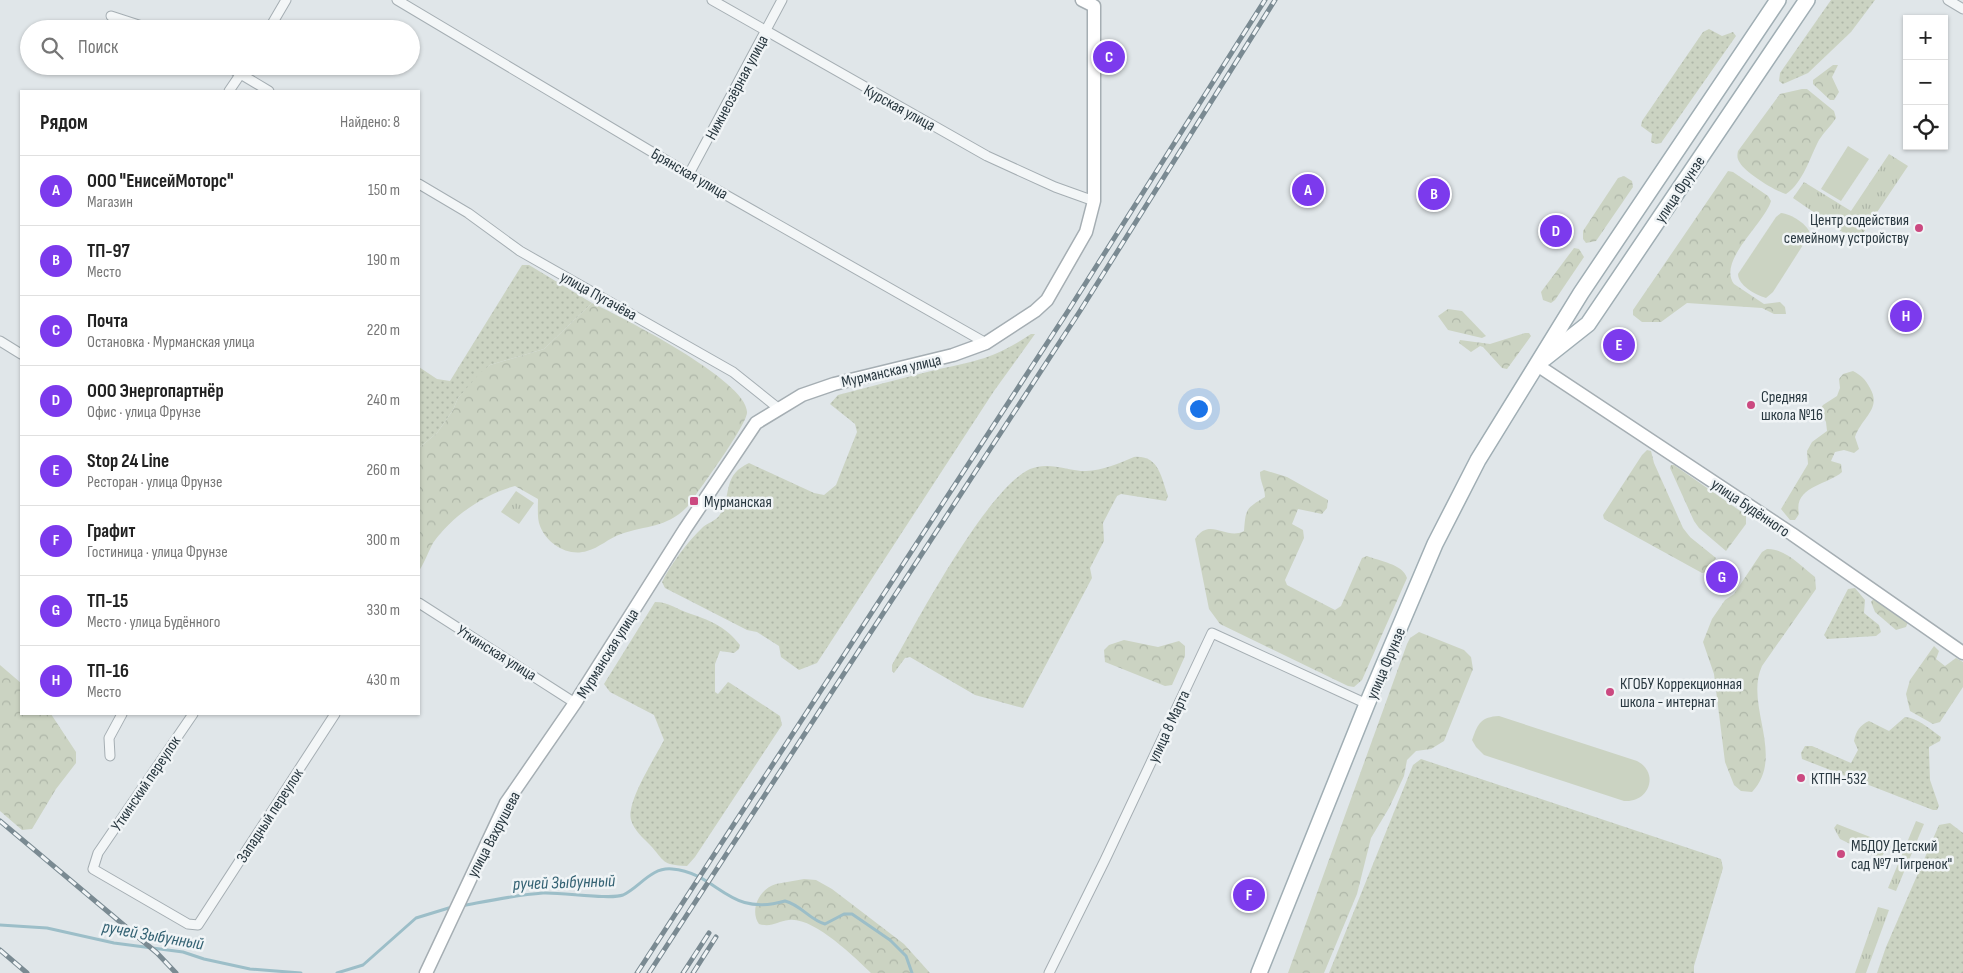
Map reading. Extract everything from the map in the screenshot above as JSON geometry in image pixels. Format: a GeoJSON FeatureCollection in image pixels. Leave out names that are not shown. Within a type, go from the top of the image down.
{"type":"FeatureCollection","features":[{"type":"Feature","properties":{"kind":"main road","name":"Мурманская улица"},"geometry":{"type":"LineString","coordinates":[[575,703],[756,423],[802,395],[834,384],[954,355],[986,343],[1035,311],[1047,300],[1086,232],[1094,201],[1094,6],[1082,0]]}},
{"type":"Feature","properties":{"kind":"main road","name":"улица Фрунзе"},"geometry":{"type":"LineString","coordinates":[[1259,973],[1367,704],[1435,544],[1478,460],[1581,293],[1778,0]]}},
{"type":"Feature","properties":{"kind":"main road","name":"улица Фрунзе"},"geometry":{"type":"LineString","coordinates":[[1537,365],[1588,324],[1807,0]]}},
{"type":"Feature","properties":{"kind":"main road","name":"улица Будённого"},"geometry":{"type":"LineString","coordinates":[[1537,365],[1792,534],[1963,653]]}},
{"type":"Feature","properties":{"kind":"main road","name":"улица Вахрушева"},"geometry":{"type":"LineString","coordinates":[[426,973],[506,803],[575,703]]}},
{"type":"Feature","properties":{"kind":"street"},"geometry":{"type":"LineString","coordinates":[[274,20],[286,0]]}},
{"type":"Feature","properties":{"kind":"street","name":"Брянская улица"},"geometry":{"type":"LineString","coordinates":[[397,0],[689,174],[986,343]]}},
{"type":"Feature","properties":{"kind":"street","name":"Курская улица"},"geometry":{"type":"LineString","coordinates":[[712,0],[987,156],[1055,187],[1094,201]]}},
{"type":"Feature","properties":{"kind":"street","name":"Нижнеозёрная улица"},"geometry":{"type":"LineString","coordinates":[[689,174],[782,0]]}},
{"type":"Feature","properties":{"kind":"street"},"geometry":{"type":"LineString","coordinates":[[1948,0],[1963,10]]}},
{"type":"Feature","properties":{"kind":"street"},"geometry":{"type":"LineString","coordinates":[[111,16],[123,20]]}},
{"type":"Feature","properties":{"kind":"street"},"geometry":{"type":"LineString","coordinates":[[230,90],[240,75]]}},
{"type":"Feature","properties":{"kind":"street"},"geometry":{"type":"LineString","coordinates":[[249,75],[269,90]]}},
{"type":"Feature","properties":{"kind":"street","name":"улица Пугачёва"},"geometry":{"type":"LineString","coordinates":[[420,185],[468,213],[520,251],[733,372],[778,408]]}},
{"type":"Feature","properties":{"kind":"street"},"geometry":{"type":"LineString","coordinates":[[0,341],[20,353]]}},
{"type":"Feature","properties":{"kind":"street","name":"Уткинская улица"},"geometry":{"type":"LineString","coordinates":[[420,604],[575,703]]}},
{"type":"Feature","properties":{"kind":"street","name":"улица 8 Марта"},"geometry":{"type":"LineString","coordinates":[[1049,973],[1105,860],[1212,633],[1367,704]]}},
{"type":"Feature","properties":{"kind":"street"},"geometry":{"type":"LineString","coordinates":[[110,756],[109,738],[121,715]]}},
{"type":"Feature","properties":{"kind":"street","name":"Уткинский переулок"},"geometry":{"type":"LineString","coordinates":[[192,715],[98,853],[93,869],[188,924],[198,925],[204,918]]}},
{"type":"Feature","properties":{"kind":"street","name":"Западный переулок"},"geometry":{"type":"LineString","coordinates":[[204,918],[250,842],[334,715]]}},
{"type":"Feature","properties":{"kind":"green space"},"geometry":{"type":"Polygon","coordinates":[[[1831,0],[1875,0],[1851,32],[1808,73],[1783,84],[1779,81],[1780,73],[1831,0]]]}},
{"type":"Feature","properties":{"kind":"green space"},"geometry":{"type":"Polygon","coordinates":[[[1709,29],[1722,36],[1733,32],[1736,36],[1661,143],[1651,142],[1652,134],[1641,126],[1642,121],[1703,32],[1709,29]]]}},
{"type":"Feature","properties":{"kind":"green space"},"geometry":{"type":"Polygon","coordinates":[[[1833,65],[1838,65],[1832,77],[1839,92],[1834,100],[1830,100],[1813,84],[1813,80],[1833,65]]]}},
{"type":"Feature","properties":{"kind":"green space"},"geometry":{"type":"Polygon","coordinates":[[[1807,89],[1834,111],[1836,118],[1819,140],[1802,177],[1786,194],[1768,186],[1748,172],[1737,157],[1738,151],[1780,94],[1807,89]]]}},
{"type":"Feature","properties":{"kind":"green space"},"geometry":{"type":"Polygon","coordinates":[[[1848,146],[1869,159],[1841,201],[1821,189],[1848,146]]]}},
{"type":"Feature","properties":{"kind":"green space"},"geometry":{"type":"Polygon","coordinates":[[[1889,154],[1908,166],[1857,242],[1793,198],[1804,182],[1851,211],[1889,154]]]}},
{"type":"Feature","properties":{"kind":"green space"},"geometry":{"type":"Polygon","coordinates":[[[1728,171],[1733,172],[1768,196],[1771,201],[1767,210],[1736,254],[1730,275],[1734,284],[1764,304],[1780,302],[1785,307],[1786,314],[1774,314],[1762,308],[1687,303],[1661,322],[1642,322],[1633,315],[1633,310],[1728,171]]]}},
{"type":"Feature","properties":{"kind":"green space"},"geometry":{"type":"Polygon","coordinates":[[[1624,176],[1632,181],[1633,187],[1596,241],[1586,243],[1583,239],[1583,231],[1618,178],[1624,176]]]}},
{"type":"Feature","properties":{"kind":"green space"},"geometry":{"type":"Polygon","coordinates":[[[1781,213],[1799,220],[1809,230],[1810,234],[1773,292],[1766,298],[1757,295],[1744,286],[1738,274],[1776,217],[1781,213]]]}},
{"type":"Feature","properties":{"kind":"green space"},"geometry":{"type":"Polygon","coordinates":[[[1574,248],[1579,249],[1584,257],[1555,300],[1551,303],[1543,300],[1541,292],[1574,248]]]}},
{"type":"Feature","properties":{"kind":"green space"},"geometry":{"type":"Polygon","coordinates":[[[522,265],[529,265],[592,303],[544,349],[490,365],[458,398],[453,410],[437,433],[420,447],[420,368],[437,379],[450,381],[522,265]]]}},
{"type":"Feature","properties":{"kind":"green space"},"geometry":{"type":"Polygon","coordinates":[[[592,303],[654,335],[707,368],[728,385],[742,400],[747,413],[730,445],[688,506],[664,522],[621,534],[587,551],[573,552],[559,548],[548,538],[538,520],[538,499],[515,486],[480,501],[449,524],[433,543],[420,569],[420,447],[437,433],[453,410],[458,398],[480,373],[490,365],[544,349],[592,303]]]}},
{"type":"Feature","properties":{"kind":"green space"},"geometry":{"type":"Polygon","coordinates":[[[1448,309],[1462,311],[1486,336],[1482,338],[1448,330],[1438,316],[1448,309]]]}},
{"type":"Feature","properties":{"kind":"green space"},"geometry":{"type":"Polygon","coordinates":[[[1529,333],[1531,336],[1507,369],[1502,368],[1483,347],[1480,346],[1471,352],[1459,343],[1460,340],[1490,344],[1529,333]]]}},
{"type":"Feature","properties":{"kind":"green space"},"geometry":{"type":"Polygon","coordinates":[[[1031,334],[1035,334],[994,391],[817,663],[799,670],[781,657],[779,646],[757,632],[747,630],[665,588],[662,582],[680,553],[703,527],[719,516],[726,501],[731,480],[740,468],[749,463],[814,493],[824,495],[836,485],[857,432],[855,424],[830,404],[838,395],[984,358],[1006,349],[1031,334]]]}},
{"type":"Feature","properties":{"kind":"green space"},"geometry":{"type":"Polygon","coordinates":[[[1853,371],[1866,382],[1873,395],[1874,402],[1870,413],[1855,437],[1859,449],[1854,453],[1844,450],[1835,452],[1831,461],[1841,464],[1842,472],[1806,492],[1801,497],[1799,514],[1795,520],[1790,520],[1781,509],[1808,464],[1807,451],[1812,442],[1827,431],[1826,422],[1820,410],[1823,405],[1837,396],[1840,388],[1839,379],[1843,374],[1853,371]]]}},
{"type":"Feature","properties":{"kind":"green space"},"geometry":{"type":"Polygon","coordinates":[[[1647,450],[1651,451],[1654,463],[1683,528],[1690,537],[1716,558],[1708,572],[1702,573],[1604,519],[1603,515],[1647,450]]]}},
{"type":"Feature","properties":{"kind":"green space"},"geometry":{"type":"Polygon","coordinates":[[[1134,457],[1142,457],[1154,463],[1161,475],[1168,496],[1166,501],[1121,494],[1117,496],[1103,523],[1104,541],[1090,568],[1092,578],[1023,708],[975,695],[910,657],[905,658],[894,673],[892,671],[892,665],[954,558],[974,528],[1013,481],[1030,469],[1037,467],[1051,466],[1086,471],[1110,466],[1134,457]]]}},
{"type":"Feature","properties":{"kind":"green space"},"geometry":{"type":"Polygon","coordinates":[[[1671,465],[1674,465],[1746,515],[1746,524],[1726,551],[1699,528],[1694,521],[1670,468],[1671,465]]]}},
{"type":"Feature","properties":{"kind":"green space"},"geometry":{"type":"Polygon","coordinates":[[[1264,470],[1287,477],[1328,500],[1327,508],[1322,514],[1298,509],[1292,524],[1303,530],[1304,538],[1285,580],[1287,585],[1335,610],[1341,606],[1362,558],[1367,556],[1396,566],[1405,573],[1407,578],[1362,680],[1354,687],[1348,686],[1220,624],[1209,609],[1195,539],[1206,529],[1231,533],[1244,531],[1248,510],[1265,497],[1260,472],[1264,470]]]}},
{"type":"Feature","properties":{"kind":"green space"},"geometry":{"type":"Polygon","coordinates":[[[516,491],[534,503],[519,524],[501,512],[516,491]]]}},
{"type":"Feature","properties":{"kind":"green space"},"geometry":{"type":"Polygon","coordinates":[[[1767,549],[1787,555],[1799,563],[1815,577],[1816,589],[1762,666],[1758,681],[1758,697],[1765,747],[1765,763],[1761,778],[1752,792],[1741,791],[1734,785],[1725,762],[1714,674],[1703,642],[1712,619],[1725,600],[1734,594],[1762,552],[1767,549]]]}},
{"type":"Feature","properties":{"kind":"green space"},"geometry":{"type":"Polygon","coordinates":[[[1855,588],[1865,600],[1864,613],[1879,625],[1881,632],[1876,636],[1827,639],[1824,635],[1848,589],[1855,588]]]}},
{"type":"Feature","properties":{"kind":"green space"},"geometry":{"type":"Polygon","coordinates":[[[1875,597],[1908,622],[1906,627],[1896,630],[1875,612],[1871,602],[1875,597]]]}},
{"type":"Feature","properties":{"kind":"green space"},"geometry":{"type":"Polygon","coordinates":[[[655,602],[669,605],[706,619],[718,625],[729,634],[740,645],[739,649],[734,653],[720,651],[715,664],[715,692],[718,694],[728,682],[780,716],[782,725],[695,857],[687,866],[672,865],[664,861],[639,834],[631,820],[633,802],[637,792],[664,740],[654,715],[610,692],[604,684],[655,602]]]}},
{"type":"Feature","properties":{"kind":"green space"},"geometry":{"type":"Polygon","coordinates":[[[1419,632],[1464,650],[1471,657],[1473,669],[1444,741],[1431,749],[1416,751],[1407,760],[1404,776],[1389,808],[1371,838],[1357,894],[1324,973],[1288,973],[1407,644],[1410,638],[1419,632]]]}},
{"type":"Feature","properties":{"kind":"green space"},"geometry":{"type":"Polygon","coordinates":[[[1124,640],[1158,647],[1179,641],[1185,646],[1185,656],[1172,685],[1165,686],[1105,662],[1104,650],[1109,645],[1124,640]]]}},
{"type":"Feature","properties":{"kind":"green space"},"geometry":{"type":"Polygon","coordinates":[[[1934,646],[1939,651],[1936,659],[1945,666],[1956,658],[1963,662],[1963,687],[1940,722],[1933,724],[1910,711],[1906,694],[1910,680],[1934,646]]]}},
{"type":"Feature","properties":{"kind":"green space"},"geometry":{"type":"Polygon","coordinates":[[[0,665],[20,682],[20,715],[52,715],[76,752],[76,763],[56,789],[32,829],[22,830],[0,811],[0,665]]]}},
{"type":"Feature","properties":{"kind":"green space"},"geometry":{"type":"Polygon","coordinates":[[[1499,716],[1637,761],[1644,766],[1648,773],[1650,779],[1649,786],[1640,797],[1624,801],[1484,755],[1472,740],[1474,734],[1481,722],[1488,718],[1499,716]]]}},
{"type":"Feature","properties":{"kind":"green space"},"geometry":{"type":"Polygon","coordinates":[[[1905,717],[1928,727],[1941,737],[1940,741],[1929,747],[1930,780],[1939,806],[1937,810],[1802,759],[1801,753],[1805,746],[1812,746],[1851,763],[1858,750],[1854,741],[1855,737],[1863,724],[1869,721],[1889,731],[1905,717]]]}},
{"type":"Feature","properties":{"kind":"green space"},"geometry":{"type":"Polygon","coordinates":[[[1421,759],[1721,859],[1723,868],[1694,966],[1694,973],[1329,973],[1413,765],[1421,759]]]}},
{"type":"Feature","properties":{"kind":"green space"},"geometry":{"type":"Polygon","coordinates":[[[1916,821],[1924,824],[1896,891],[1888,888],[1916,821]]]}},
{"type":"Feature","properties":{"kind":"green space"},"geometry":{"type":"Polygon","coordinates":[[[1950,823],[1963,833],[1963,973],[1877,973],[1886,947],[1939,825],[1950,823]]]}},
{"type":"Feature","properties":{"kind":"green space"},"geometry":{"type":"Polygon","coordinates":[[[1837,824],[1888,844],[1881,859],[1840,839],[1834,828],[1837,824]]]}},
{"type":"Feature","properties":{"kind":"green space"},"geometry":{"type":"Polygon","coordinates":[[[804,879],[816,880],[832,889],[904,944],[930,973],[871,973],[833,939],[810,925],[789,920],[771,925],[759,924],[755,912],[756,906],[765,890],[776,884],[804,879]]]}},
{"type":"Feature","properties":{"kind":"green space"},"geometry":{"type":"Polygon","coordinates":[[[1878,907],[1889,910],[1866,973],[1855,973],[1878,907]]]}},
{"type":"Feature","properties":{"kind":"waterway","name":"ручей Зыбунный"},"geometry":{"type":"LineString","coordinates":[[461,906],[543,893],[597,896],[623,895],[652,874],[665,869],[672,869],[688,872],[724,893],[749,904],[765,905],[785,901],[791,903],[825,924],[844,914],[852,914],[890,940],[906,956],[912,973]]}},
{"type":"Feature","properties":{"kind":"waterway","name":"ручей Зыбунный"},"geometry":{"type":"LineString","coordinates":[[337,973],[363,965],[416,918],[452,907]]}},
{"type":"Feature","properties":{"kind":"waterway","name":"ручей Зыбунный"},"geometry":{"type":"LineString","coordinates":[[0,925],[47,928],[114,943],[183,952],[204,959],[250,969],[301,973]]}},
{"type":"Feature","properties":{"kind":"railway"},"geometry":{"type":"LineString","coordinates":[[637,973],[1068,311],[1265,0]]}},
{"type":"Feature","properties":{"kind":"railway"},"geometry":{"type":"LineString","coordinates":[[649,973],[1080,311],[1275,0]]}},
{"type":"Feature","properties":{"kind":"railway"},"geometry":{"type":"LineString","coordinates":[[0,821],[157,953],[176,973]]}},
{"type":"Feature","properties":{"kind":"railway"},"geometry":{"type":"LineString","coordinates":[[683,973],[709,933]]}},
{"type":"Feature","properties":{"kind":"railway"},"geometry":{"type":"LineString","coordinates":[[693,973],[716,937]]}},
{"type":"Feature","properties":{"kind":"railway"},"geometry":{"type":"LineString","coordinates":[[0,950],[27,973]]}},
{"type":"Feature","properties":{"kind":"place","name":"Почта"},"geometry":{"type":"Point","coordinates":[1109,57]}},
{"type":"Feature","properties":{"kind":"place","name":"ООО \"ЕнисейМоторс\""},"geometry":{"type":"Point","coordinates":[1308,190]}},
{"type":"Feature","properties":{"kind":"place","name":"ТП-97"},"geometry":{"type":"Point","coordinates":[1434,194]}},
{"type":"Feature","properties":{"kind":"place","name":"Центр содействия семейному устройству"},"geometry":{"type":"Point","coordinates":[1919,228]}},
{"type":"Feature","properties":{"kind":"place","name":"ООО Энергопартнёр"},"geometry":{"type":"Point","coordinates":[1556,231]}},
{"type":"Feature","properties":{"kind":"place","name":"ТП-16"},"geometry":{"type":"Point","coordinates":[1906,316]}},
{"type":"Feature","properties":{"kind":"place","name":"Stop 24 Line"},"geometry":{"type":"Point","coordinates":[1619,345]}},
{"type":"Feature","properties":{"kind":"place","name":"Средняя школа №16"},"geometry":{"type":"Point","coordinates":[1751,405]}},
{"type":"Feature","properties":{"kind":"place","name":"Мурманская"},"geometry":{"type":"Point","coordinates":[694,501]}},
{"type":"Feature","properties":{"kind":"place","name":"ТП-15"},"geometry":{"type":"Point","coordinates":[1722,577]}},
{"type":"Feature","properties":{"kind":"place","name":"КГОБУ Коррекционная школа - интернат"},"geometry":{"type":"Point","coordinates":[1610,692]}},
{"type":"Feature","properties":{"kind":"place","name":"КТПН-532"},"geometry":{"type":"Point","coordinates":[1801,778]}},
{"type":"Feature","properties":{"kind":"place","name":"МБДОУ Детский сад №7 \"Тигренок\""},"geometry":{"type":"Point","coordinates":[1841,854]}},
{"type":"Feature","properties":{"kind":"place","name":"Графит"},"geometry":{"type":"Point","coordinates":[1249,895]}}]}
